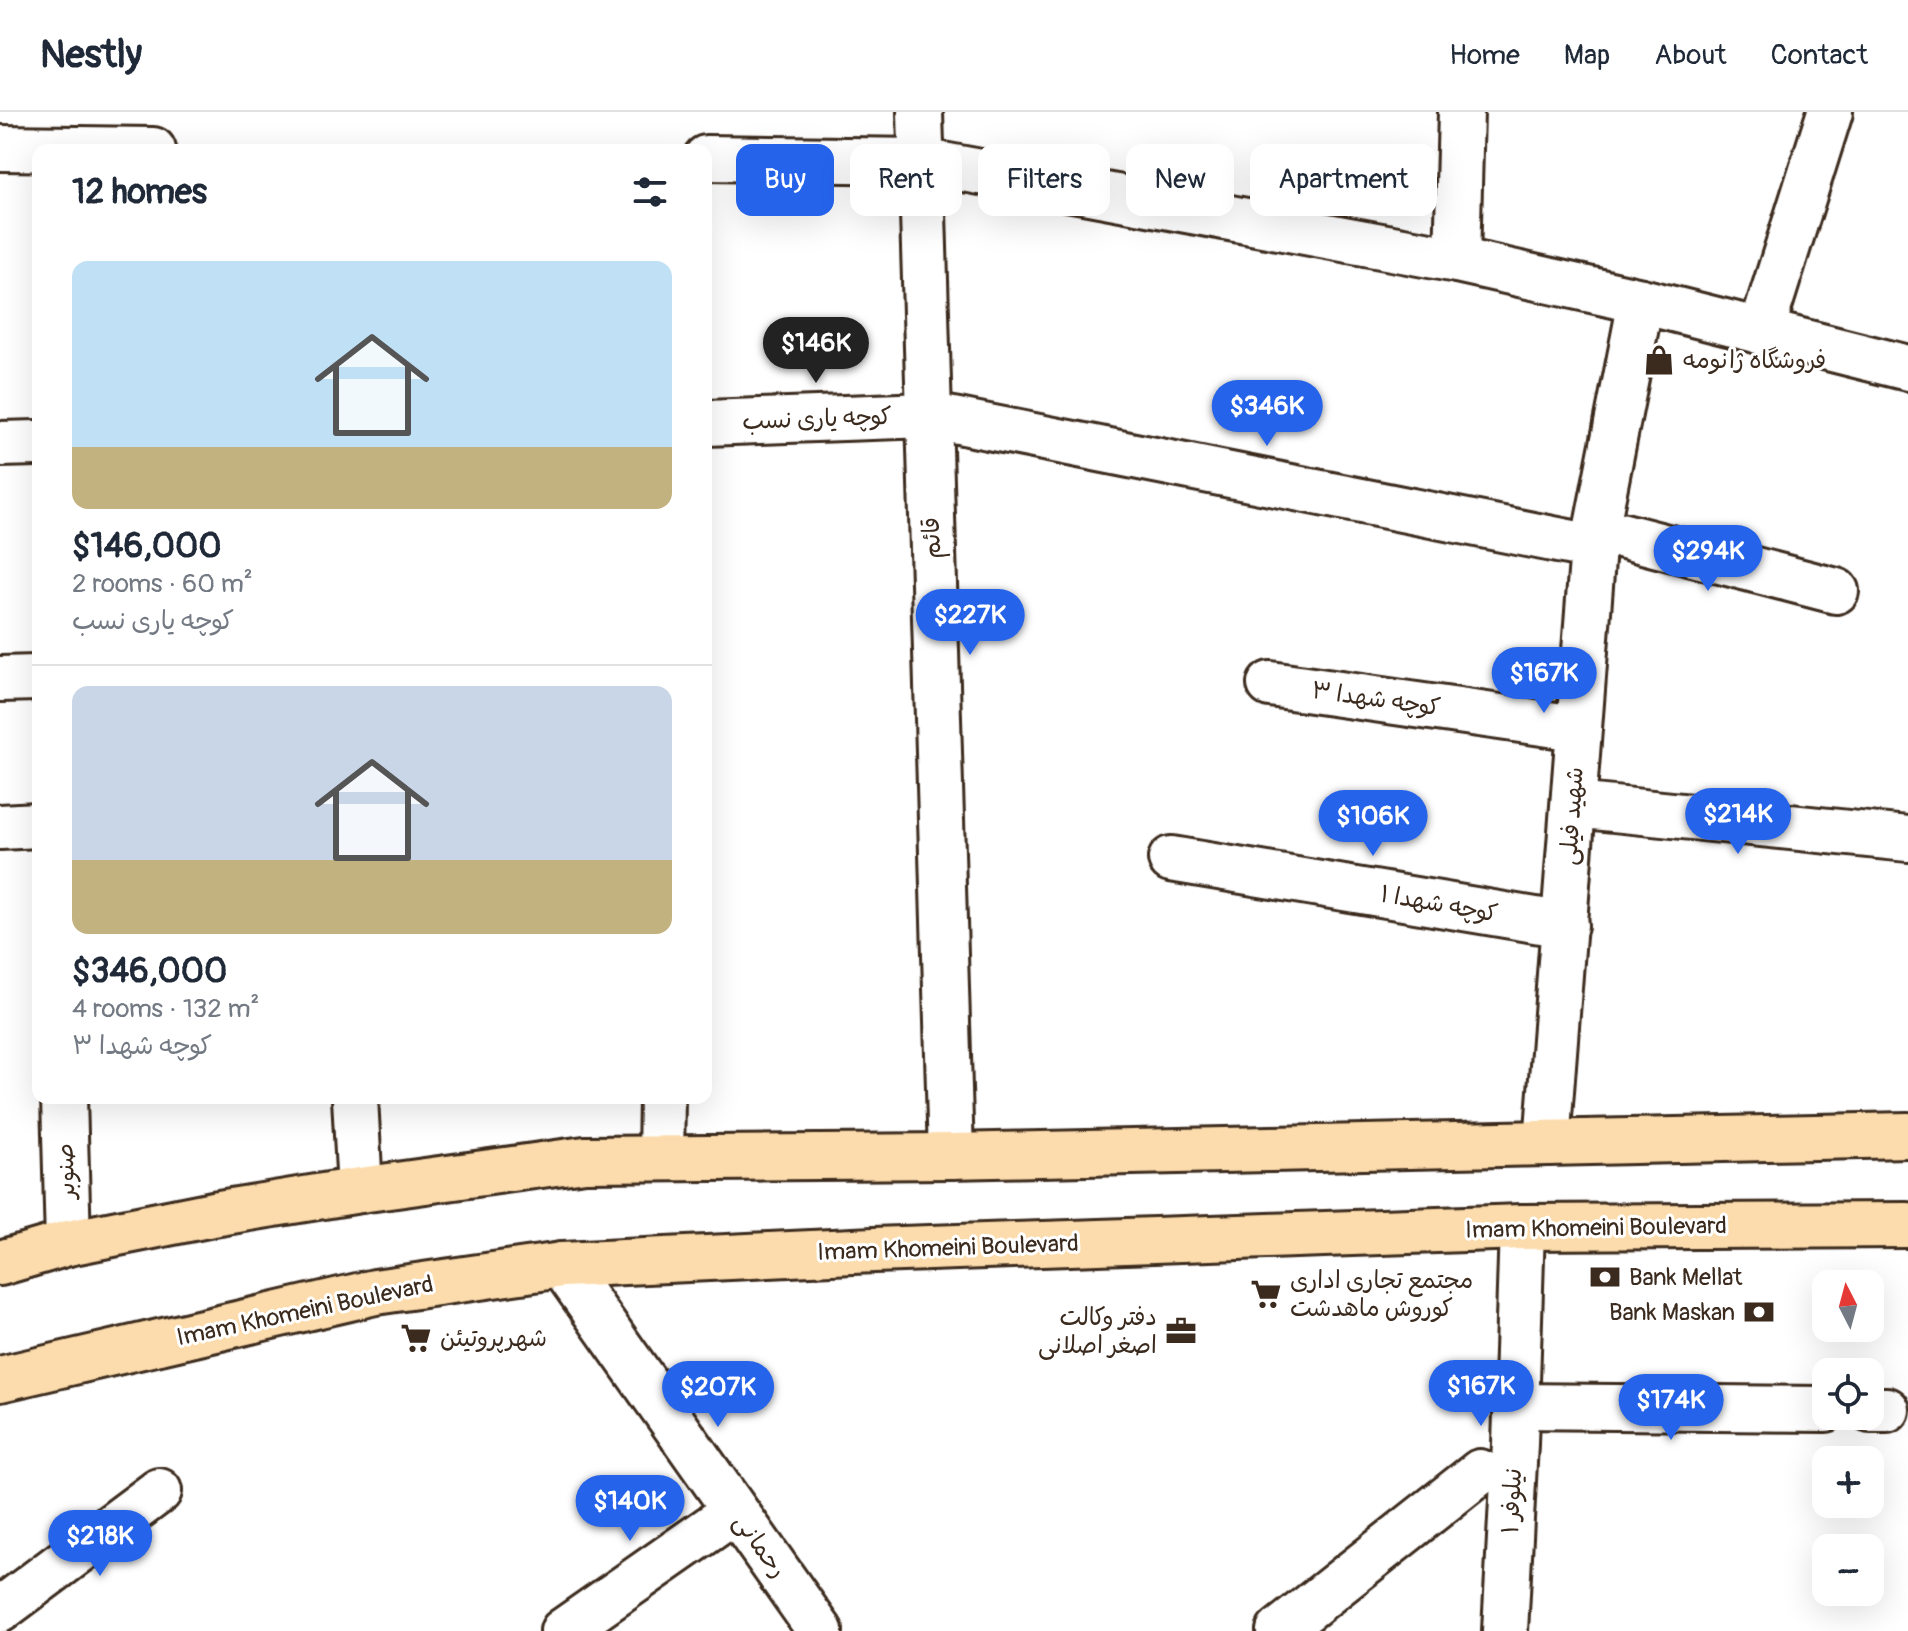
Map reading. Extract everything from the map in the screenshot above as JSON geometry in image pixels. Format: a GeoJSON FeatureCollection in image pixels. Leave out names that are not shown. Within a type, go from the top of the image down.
{"type":"FeatureCollection","features":[{"type":"Feature","properties":{"kind":"main road"},"geometry":{"type":"LineString","coordinates":[[7,1257],[213,1214],[585,1159],[951,1156],[1908,1135]]}},
{"type":"Feature","properties":{"kind":"main road","name":"Imam Khomeini Boulevard"},"geometry":{"type":"LineString","coordinates":[[0,1379],[375,1292],[562,1265],[874,1250],[1522,1227],[1908,1225]]}},
{"type":"Feature","properties":{"kind":"street","name":"قائم"},"geometry":{"type":"LineString","coordinates":[[920,112],[921,144]]}},
{"type":"Feature","properties":{"kind":"street"},"geometry":{"type":"LineString","coordinates":[[1457,260],[1461,112]]}},
{"type":"Feature","properties":{"kind":"street"},"geometry":{"type":"LineString","coordinates":[[1761,332],[1830,112]]}},
{"type":"Feature","properties":{"kind":"street"},"geometry":{"type":"LineString","coordinates":[[0,148],[32,148]]}},
{"type":"Feature","properties":{"kind":"street"},"geometry":{"type":"LineString","coordinates":[[712,158],[850,160]]}},
{"type":"Feature","properties":{"kind":"street"},"geometry":{"type":"LineString","coordinates":[[962,169],[1457,260],[1641,301],[1908,368]]}},
{"type":"Feature","properties":{"kind":"street","name":"قائم"},"geometry":{"type":"LineString","coordinates":[[923,216],[951,1156]]}},
{"type":"Feature","properties":{"kind":"street","name":"شهید فیلی"},"geometry":{"type":"LineString","coordinates":[[1547,1143],[1574,805],[1577,728],[1595,538],[1641,301]]}},
{"type":"Feature","properties":{"kind":"street","name":"کوچه یاری نسب"},"geometry":{"type":"LineString","coordinates":[[712,423],[928,415],[1595,538],[1836,591]]}},
{"type":"Feature","properties":{"kind":"street"},"geometry":{"type":"LineString","coordinates":[[0,444],[32,443]]}},
{"type":"Feature","properties":{"kind":"street"},"geometry":{"type":"LineString","coordinates":[[0,679],[32,678]]}},
{"type":"Feature","properties":{"kind":"street","name":"کوچه شهدا ۳"},"geometry":{"type":"LineString","coordinates":[[1270,684],[1577,728]]}},
{"type":"Feature","properties":{"kind":"street"},"geometry":{"type":"LineString","coordinates":[[1574,805],[1908,839]]}},
{"type":"Feature","properties":{"kind":"street"},"geometry":{"type":"LineString","coordinates":[[0,827],[32,825]]}},
{"type":"Feature","properties":{"kind":"street","name":"کوچه شهدا ۱"},"geometry":{"type":"LineString","coordinates":[[1171,859],[1565,925]]}},
{"type":"Feature","properties":{"kind":"street","name":"صنوبر"},"geometry":{"type":"LineString","coordinates":[[64,1104],[68,1243]]}},
{"type":"Feature","properties":{"kind":"street"},"geometry":{"type":"LineString","coordinates":[[355,1104],[360,1190]]}},
{"type":"Feature","properties":{"kind":"street"},"geometry":{"type":"LineString","coordinates":[[661,1157],[662,1104]]}},
{"type":"Feature","properties":{"kind":"street","name":"نیلوفر ۱"},"geometry":{"type":"LineString","coordinates":[[1505,1631],[1522,1227]]}},
{"type":"Feature","properties":{"kind":"street","name":"رحمانی"},"geometry":{"type":"LineString","coordinates":[[562,1265],[820,1631]]}},
{"type":"Feature","properties":{"kind":"street"},"geometry":{"type":"LineString","coordinates":[[1516,1406],[1812,1409]]}},
{"type":"Feature","properties":{"kind":"street","name":"نیلوفر ۱"},"geometry":{"type":"LineString","coordinates":[[1279,1631],[1480,1472]]}},
{"type":"Feature","properties":{"kind":"street"},"geometry":{"type":"LineString","coordinates":[[0,1610],[159,1491]]}},
{"type":"Feature","properties":{"kind":"street"},"geometry":{"type":"LineString","coordinates":[[563,1631],[735,1511]]}},
{"type":"Feature","properties":{"kind":"place","name":"فروشگاه ژانومه"},"geometry":{"type":"Point","coordinates":[1659,360]}},
{"type":"Feature","properties":{"kind":"place","name":"Bank Mellat"},"geometry":{"type":"Point","coordinates":[1605,1277]}},
{"type":"Feature","properties":{"kind":"place","name":"مجتمع تجاری اداری کوروش ماهدشت"},"geometry":{"type":"Point","coordinates":[1266,1294]}},
{"type":"Feature","properties":{"kind":"place","name":"Bank Maskan"},"geometry":{"type":"Point","coordinates":[1759,1312]}},
{"type":"Feature","properties":{"kind":"place","name":"دفتر وکالت اصغر اصلانی"},"geometry":{"type":"Point","coordinates":[1181,1331]}},
{"type":"Feature","properties":{"kind":"place","name":"شهرپروتیئن"},"geometry":{"type":"Point","coordinates":[416,1338]}}]}
